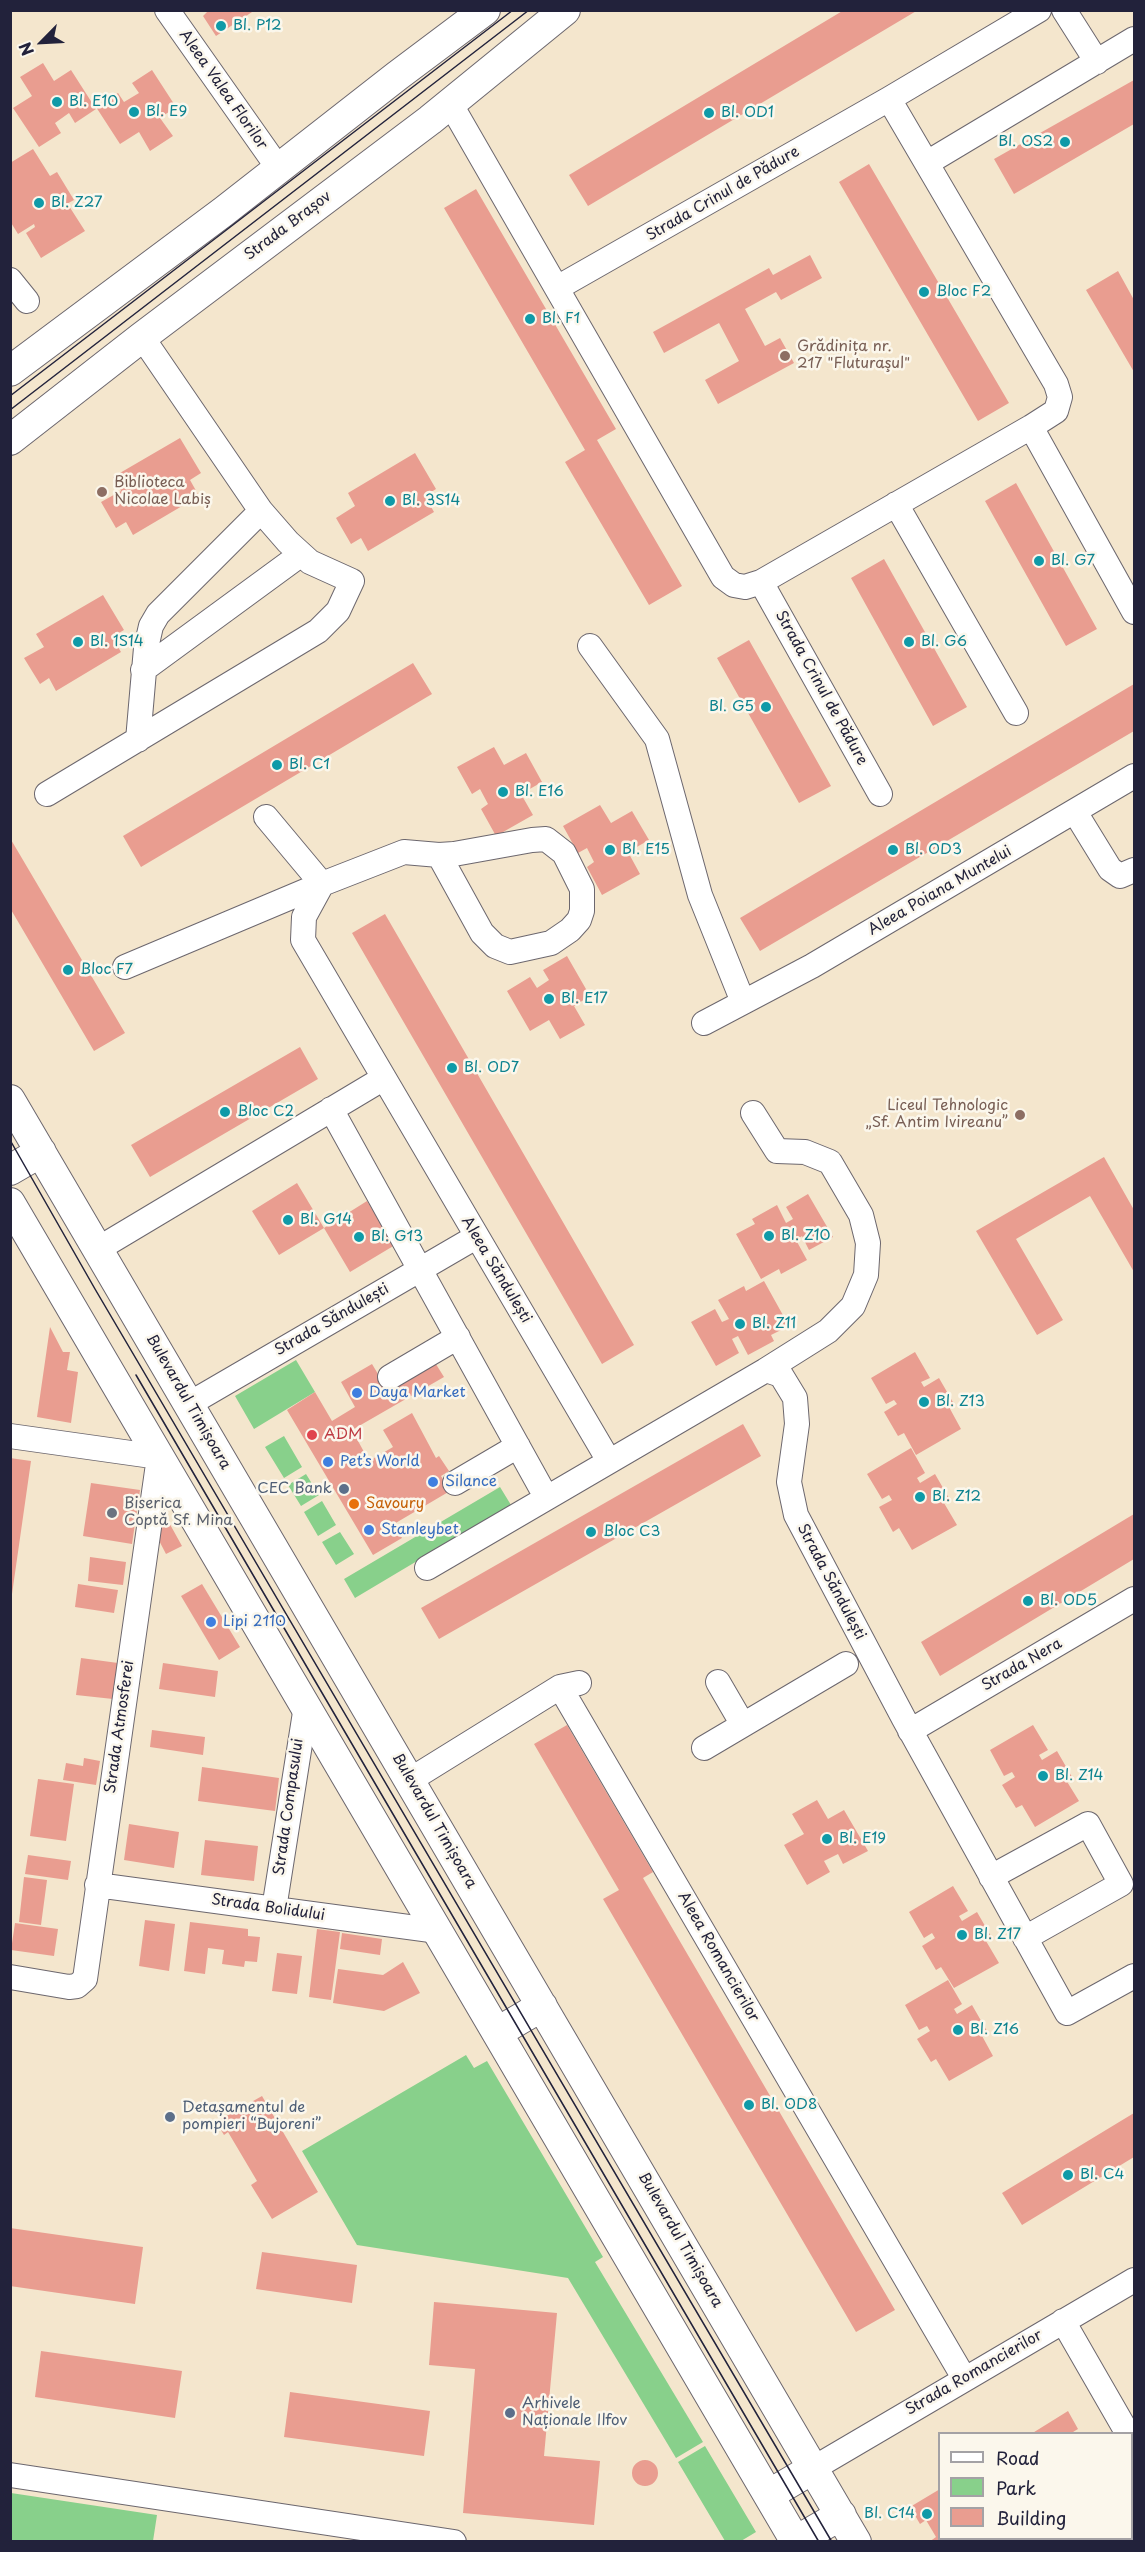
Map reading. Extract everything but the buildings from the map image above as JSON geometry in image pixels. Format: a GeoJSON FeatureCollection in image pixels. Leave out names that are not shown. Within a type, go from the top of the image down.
{"type":"FeatureCollection","features":[{"type":"Feature","properties":{"kind":"main road"},"geometry":{"type":"LineString","coordinates":[[10,371],[279,169],[485,10]]}},
{"type":"Feature","properties":{"kind":"main road","name":"Strada Brașov"},"geometry":{"type":"LineString","coordinates":[[10,440],[450,103],[565,10]]}},
{"type":"Feature","properties":{"kind":"main road","name":"Bulevardul Timișoara"},"geometry":{"type":"LineString","coordinates":[[10,1100],[856,2541]]}},
{"type":"Feature","properties":{"kind":"main road"},"geometry":{"type":"LineString","coordinates":[[10,1170],[41,1152]]}},
{"type":"Feature","properties":{"kind":"main road"},"geometry":{"type":"LineString","coordinates":[[10,1203],[796,2541],[841,2515]]}},
{"type":"Feature","properties":{"kind":"main road"},"geometry":{"type":"LineString","coordinates":[[498,2032],[542,2006]]}},
{"type":"Feature","properties":{"kind":"main road"},"geometry":{"type":"LineString","coordinates":[[770,2494],[814,2468]]}},
{"type":"Feature","properties":{"kind":"street","name":"Aleea Valea Florilor"},"geometry":{"type":"LineString","coordinates":[[167,10],[279,169]]}},
{"type":"Feature","properties":{"kind":"street","name":"Strada Crinul de Pădure"},"geometry":{"type":"LineString","coordinates":[[557,288],[889,99],[1039,10]]}},
{"type":"Feature","properties":{"kind":"street"},"geometry":{"type":"LineString","coordinates":[[1064,10],[1097,62]]}},
{"type":"Feature","properties":{"kind":"street"},"geometry":{"type":"LineString","coordinates":[[927,163],[1134,39]]}},
{"type":"Feature","properties":{"kind":"street"},"geometry":{"type":"LineString","coordinates":[[450,103],[723,577],[734,585],[745,587],[761,582],[1056,411],[1060,397],[1056,384],[889,99]]}},
{"type":"Feature","properties":{"kind":"street"},"geometry":{"type":"LineString","coordinates":[[10,280],[27,301]]}},
{"type":"Feature","properties":{"kind":"street"},"geometry":{"type":"LineString","coordinates":[[47,794],[318,631],[338,611],[352,581],[300,555],[261,511],[142,337]]}},
{"type":"Feature","properties":{"kind":"street"},"geometry":{"type":"LineString","coordinates":[[1031,427],[1134,612]]}},
{"type":"Feature","properties":{"kind":"street"},"geometry":{"type":"LineString","coordinates":[[896,504],[1016,713]]}},
{"type":"Feature","properties":{"kind":"street"},"geometry":{"type":"LineString","coordinates":[[138,740],[146,648],[158,614],[261,511]]}},
{"type":"Feature","properties":{"kind":"street"},"geometry":{"type":"LineString","coordinates":[[143,670],[300,555]]}},
{"type":"Feature","properties":{"kind":"street","name":"Strada Crinul de Pădure"},"geometry":{"type":"LineString","coordinates":[[761,582],[880,794]]}},
{"type":"Feature","properties":{"kind":"street"},"geometry":{"type":"LineString","coordinates":[[590,646],[657,739],[700,895],[743,1002]]}},
{"type":"Feature","properties":{"kind":"street","name":"Aleea Poiana Muntelui"},"geometry":{"type":"LineString","coordinates":[[704,1023],[812,966],[1134,776]]}},
{"type":"Feature","properties":{"kind":"street"},"geometry":{"type":"LineString","coordinates":[[1075,812],[1110,869],[1120,876],[1134,870]]}},
{"type":"Feature","properties":{"kind":"street"},"geometry":{"type":"LineString","coordinates":[[266,818],[322,884]]}},
{"type":"Feature","properties":{"kind":"street"},"geometry":{"type":"LineString","coordinates":[[125,968],[322,884],[404,852],[438,855],[546,839],[564,853],[582,889],[582,910],[579,920],[570,930],[551,943],[510,952],[495,946],[482,933],[438,855]]}},
{"type":"Feature","properties":{"kind":"street","name":"Aleea Săndulești"},"geometry":{"type":"LineString","coordinates":[[322,884],[304,917],[303,940],[609,1461]]}},
{"type":"Feature","properties":{"kind":"street"},"geometry":{"type":"LineString","coordinates":[[98,1249],[384,1078]]}},
{"type":"Feature","properties":{"kind":"street"},"geometry":{"type":"LineString","coordinates":[[331,1109],[546,1497]]}},
{"type":"Feature","properties":{"kind":"street"},"geometry":{"type":"LineString","coordinates":[[427,1568],[766,1370],[828,1331],[853,1306],[866,1275],[868,1243],[861,1215],[830,1162],[805,1152],[777,1151],[753,1113]]}},
{"type":"Feature","properties":{"kind":"street","name":"Strada Săndulești"},"geometry":{"type":"LineString","coordinates":[[189,1404],[476,1237]]}},
{"type":"Feature","properties":{"kind":"street"},"geometry":{"type":"LineString","coordinates":[[390,1377],[458,1337]]}},
{"type":"Feature","properties":{"kind":"street","name":"Strada Săndulești"},"geometry":{"type":"LineString","coordinates":[[766,1370],[781,1375],[795,1398],[797,1424],[789,1482],[796,1515],[910,1731],[1067,2013],[1134,1976]]}},
{"type":"Feature","properties":{"kind":"street"},"geometry":{"type":"LineString","coordinates":[[10,1436],[159,1457]]}},
{"type":"Feature","properties":{"kind":"street"},"geometry":{"type":"LineString","coordinates":[[455,1483],[518,1446]]}},
{"type":"Feature","properties":{"kind":"street","name":"Strada Atmosferei"},"geometry":{"type":"LineString","coordinates":[[10,1977],[69,1987],[77,1986],[84,1979],[159,1457]]}},
{"type":"Feature","properties":{"kind":"street","name":"Strada Nera"},"geometry":{"type":"LineString","coordinates":[[910,1731],[1134,1599]]}},
{"type":"Feature","properties":{"kind":"street"},"geometry":{"type":"LineString","coordinates":[[704,1748],[846,1664]]}},
{"type":"Feature","properties":{"kind":"street"},"geometry":{"type":"LineString","coordinates":[[718,1682],[743,1725]]}},
{"type":"Feature","properties":{"kind":"street","name":"Aleea Romancierilor"},"geometry":{"type":"LineString","coordinates":[[410,1780],[570,1685],[964,2378]]}},
{"type":"Feature","properties":{"kind":"street","name":"Strada Compasului"},"geometry":{"type":"LineString","coordinates":[[274,1910],[306,1706]]}},
{"type":"Feature","properties":{"kind":"street"},"geometry":{"type":"LineString","coordinates":[[991,1877],[1088,1824],[1121,1884],[1025,1938]]}},
{"type":"Feature","properties":{"kind":"street","name":"Strada Bolidului"},"geometry":{"type":"LineString","coordinates":[[97,1885],[438,1931]]}},
{"type":"Feature","properties":{"kind":"street","name":"Strada Romancierilor"},"geometry":{"type":"LineString","coordinates":[[814,2468],[1134,2280]]}},
{"type":"Feature","properties":{"kind":"street"},"geometry":{"type":"LineString","coordinates":[[1063,2321],[1127,2432]]}},
{"type":"Feature","properties":{"kind":"street"},"geometry":{"type":"LineString","coordinates":[[10,2475],[442,2540]]}},
{"type":"Feature","properties":{"kind":"green space"},"geometry":{"type":"Polygon","coordinates":[[[296,1360],[315,1392],[254,1429],[235,1396],[296,1360]]]}},
{"type":"Feature","properties":{"kind":"green space"},"geometry":{"type":"Polygon","coordinates":[[[284,1436],[302,1467],[284,1478],[265,1447],[284,1436]]]}},
{"type":"Feature","properties":{"kind":"green space"},"geometry":{"type":"Polygon","coordinates":[[[306,1474],[319,1495],[301,1506],[288,1485],[306,1474]]]}},
{"type":"Feature","properties":{"kind":"green space"},"geometry":{"type":"Polygon","coordinates":[[[500,1487],[511,1505],[355,1598],[344,1579],[500,1487]]]}},
{"type":"Feature","properties":{"kind":"green space"},"geometry":{"type":"Polygon","coordinates":[[[322,1501],[336,1525],[318,1536],[304,1512],[322,1501]]]}},
{"type":"Feature","properties":{"kind":"green space"},"geometry":{"type":"Polygon","coordinates":[[[340,1532],[354,1554],[336,1565],[322,1542],[340,1532]]]}},
{"type":"Feature","properties":{"kind":"green space"},"geometry":{"type":"Polygon","coordinates":[[[466,2055],[474,2068],[487,2061],[603,2257],[595,2262],[703,2442],[676,2458],[568,2278],[357,2245],[302,2151],[466,2055]]]}},
{"type":"Feature","properties":{"kind":"green space"},"geometry":{"type":"Polygon","coordinates":[[[705,2446],[756,2532],[741,2541],[725,2541],[678,2462],[705,2446]]]}},
{"type":"Feature","properties":{"kind":"green space"},"geometry":{"type":"Polygon","coordinates":[[[11,2493],[157,2515],[153,2541],[11,2541],[11,2493]]]}},
{"type":"Feature","properties":{"kind":"tram line"},"geometry":{"type":"LineString","coordinates":[[10,396],[513,10]]}},
{"type":"Feature","properties":{"kind":"tram line"},"geometry":{"type":"LineString","coordinates":[[10,410],[529,10]]}},
{"type":"Feature","properties":{"kind":"tram line"},"geometry":{"type":"LineString","coordinates":[[10,1140],[95,1289],[832,2542]]}},
{"type":"Feature","properties":{"kind":"tram line"},"geometry":{"type":"LineString","coordinates":[[136,1375],[819,2542]]}},
{"type":"Feature","properties":{"kind":"place","name":"Bl. P12"},"geometry":{"type":"Point","coordinates":[221,26]}},
{"type":"Feature","properties":{"kind":"place","name":"Bl. E10"},"geometry":{"type":"Point","coordinates":[57,102]}},
{"type":"Feature","properties":{"kind":"place","name":"Bl. E9"},"geometry":{"type":"Point","coordinates":[134,112]}},
{"type":"Feature","properties":{"kind":"place","name":"Bl. OD1"},"geometry":{"type":"Point","coordinates":[709,113]}},
{"type":"Feature","properties":{"kind":"place","name":"Bl. OS2"},"geometry":{"type":"Point","coordinates":[1065,142]}},
{"type":"Feature","properties":{"kind":"place","name":"Bl. Z27"},"geometry":{"type":"Point","coordinates":[39,203]}},
{"type":"Feature","properties":{"kind":"place","name":"Bloc F2"},"geometry":{"type":"Point","coordinates":[924,292]}},
{"type":"Feature","properties":{"kind":"place","name":"Bl. F1"},"geometry":{"type":"Point","coordinates":[530,319]}},
{"type":"Feature","properties":{"kind":"place","name":"Grădinița nr. 217 \"Fluturaşul\""},"geometry":{"type":"Point","coordinates":[785,356]}},
{"type":"Feature","properties":{"kind":"place","name":"Biblioteca Nicolae Labiș"},"geometry":{"type":"Point","coordinates":[102,492]}},
{"type":"Feature","properties":{"kind":"place","name":"Bl. 3S14"},"geometry":{"type":"Point","coordinates":[390,501]}},
{"type":"Feature","properties":{"kind":"place","name":"Bl. G7"},"geometry":{"type":"Point","coordinates":[1039,561]}},
{"type":"Feature","properties":{"kind":"place","name":"Bl. 1S14"},"geometry":{"type":"Point","coordinates":[78,642]}},
{"type":"Feature","properties":{"kind":"place","name":"Bl. G6"},"geometry":{"type":"Point","coordinates":[909,642]}},
{"type":"Feature","properties":{"kind":"place","name":"Bl. G5"},"geometry":{"type":"Point","coordinates":[766,707]}},
{"type":"Feature","properties":{"kind":"place","name":"Bl. C1"},"geometry":{"type":"Point","coordinates":[277,765]}},
{"type":"Feature","properties":{"kind":"place","name":"Bl. E16"},"geometry":{"type":"Point","coordinates":[503,792]}},
{"type":"Feature","properties":{"kind":"place","name":"Bl. E15"},"geometry":{"type":"Point","coordinates":[610,850]}},
{"type":"Feature","properties":{"kind":"place","name":"Bl. OD3"},"geometry":{"type":"Point","coordinates":[893,850]}},
{"type":"Feature","properties":{"kind":"place","name":"Bloc F7"},"geometry":{"type":"Point","coordinates":[68,970]}},
{"type":"Feature","properties":{"kind":"place","name":"Bl. E17"},"geometry":{"type":"Point","coordinates":[549,999]}},
{"type":"Feature","properties":{"kind":"place","name":"Bl. OD7"},"geometry":{"type":"Point","coordinates":[452,1068]}},
{"type":"Feature","properties":{"kind":"place","name":"Bloc C2"},"geometry":{"type":"Point","coordinates":[225,1112]}},
{"type":"Feature","properties":{"kind":"place","name":"Liceul Tehnologic „Sf. Antim Ivireanu”"},"geometry":{"type":"Point","coordinates":[1020,1115]}},
{"type":"Feature","properties":{"kind":"place","name":"Bl. G14"},"geometry":{"type":"Point","coordinates":[288,1220]}},
{"type":"Feature","properties":{"kind":"place","name":"Bl. Z10"},"geometry":{"type":"Point","coordinates":[769,1236]}},
{"type":"Feature","properties":{"kind":"place","name":"Bl. G13"},"geometry":{"type":"Point","coordinates":[359,1237]}},
{"type":"Feature","properties":{"kind":"place","name":"Bl. Z11"},"geometry":{"type":"Point","coordinates":[740,1324]}},
{"type":"Feature","properties":{"kind":"place","name":"Daya Market"},"geometry":{"type":"Point","coordinates":[357,1393]}},
{"type":"Feature","properties":{"kind":"place","name":"Bl. Z13"},"geometry":{"type":"Point","coordinates":[924,1402]}},
{"type":"Feature","properties":{"kind":"place","name":"ADM"},"geometry":{"type":"Point","coordinates":[312,1435]}},
{"type":"Feature","properties":{"kind":"place","name":"Pet’s World"},"geometry":{"type":"Point","coordinates":[328,1462]}},
{"type":"Feature","properties":{"kind":"place","name":"Silance"},"geometry":{"type":"Point","coordinates":[433,1482]}},
{"type":"Feature","properties":{"kind":"place","name":"CEC Bank"},"geometry":{"type":"Point","coordinates":[344,1489]}},
{"type":"Feature","properties":{"kind":"place","name":"Bl. Z12"},"geometry":{"type":"Point","coordinates":[920,1497]}},
{"type":"Feature","properties":{"kind":"place","name":"Savoury"},"geometry":{"type":"Point","coordinates":[354,1504]}},
{"type":"Feature","properties":{"kind":"place","name":"Biserica Coptă Sf. Mina"},"geometry":{"type":"Point","coordinates":[112,1513]}},
{"type":"Feature","properties":{"kind":"place","name":"Stanleybet"},"geometry":{"type":"Point","coordinates":[369,1530]}},
{"type":"Feature","properties":{"kind":"place","name":"Bloc C3"},"geometry":{"type":"Point","coordinates":[591,1532]}},
{"type":"Feature","properties":{"kind":"place","name":"Bl. OD5"},"geometry":{"type":"Point","coordinates":[1028,1601]}},
{"type":"Feature","properties":{"kind":"place","name":"Lipi 2110"},"geometry":{"type":"Point","coordinates":[211,1622]}},
{"type":"Feature","properties":{"kind":"place","name":"Bl. Z14"},"geometry":{"type":"Point","coordinates":[1043,1776]}},
{"type":"Feature","properties":{"kind":"place","name":"Bl. E19"},"geometry":{"type":"Point","coordinates":[827,1839]}},
{"type":"Feature","properties":{"kind":"place","name":"Bl. Z17"},"geometry":{"type":"Point","coordinates":[962,1935]}},
{"type":"Feature","properties":{"kind":"place","name":"Bl. Z16"},"geometry":{"type":"Point","coordinates":[958,2030]}},
{"type":"Feature","properties":{"kind":"place","name":"Bl. OD8"},"geometry":{"type":"Point","coordinates":[749,2105]}},
{"type":"Feature","properties":{"kind":"place","name":"Detașamentul de pompieri “Bujoreni”"},"geometry":{"type":"Point","coordinates":[170,2117]}},
{"type":"Feature","properties":{"kind":"place","name":"Bl. C4"},"geometry":{"type":"Point","coordinates":[1068,2175]}},
{"type":"Feature","properties":{"kind":"place","name":"Arhivele Naționale Ilfov"},"geometry":{"type":"Point","coordinates":[510,2413]}},
{"type":"Feature","properties":{"kind":"place","name":"Bl. C14"},"geometry":{"type":"Point","coordinates":[927,2514]}}]}
